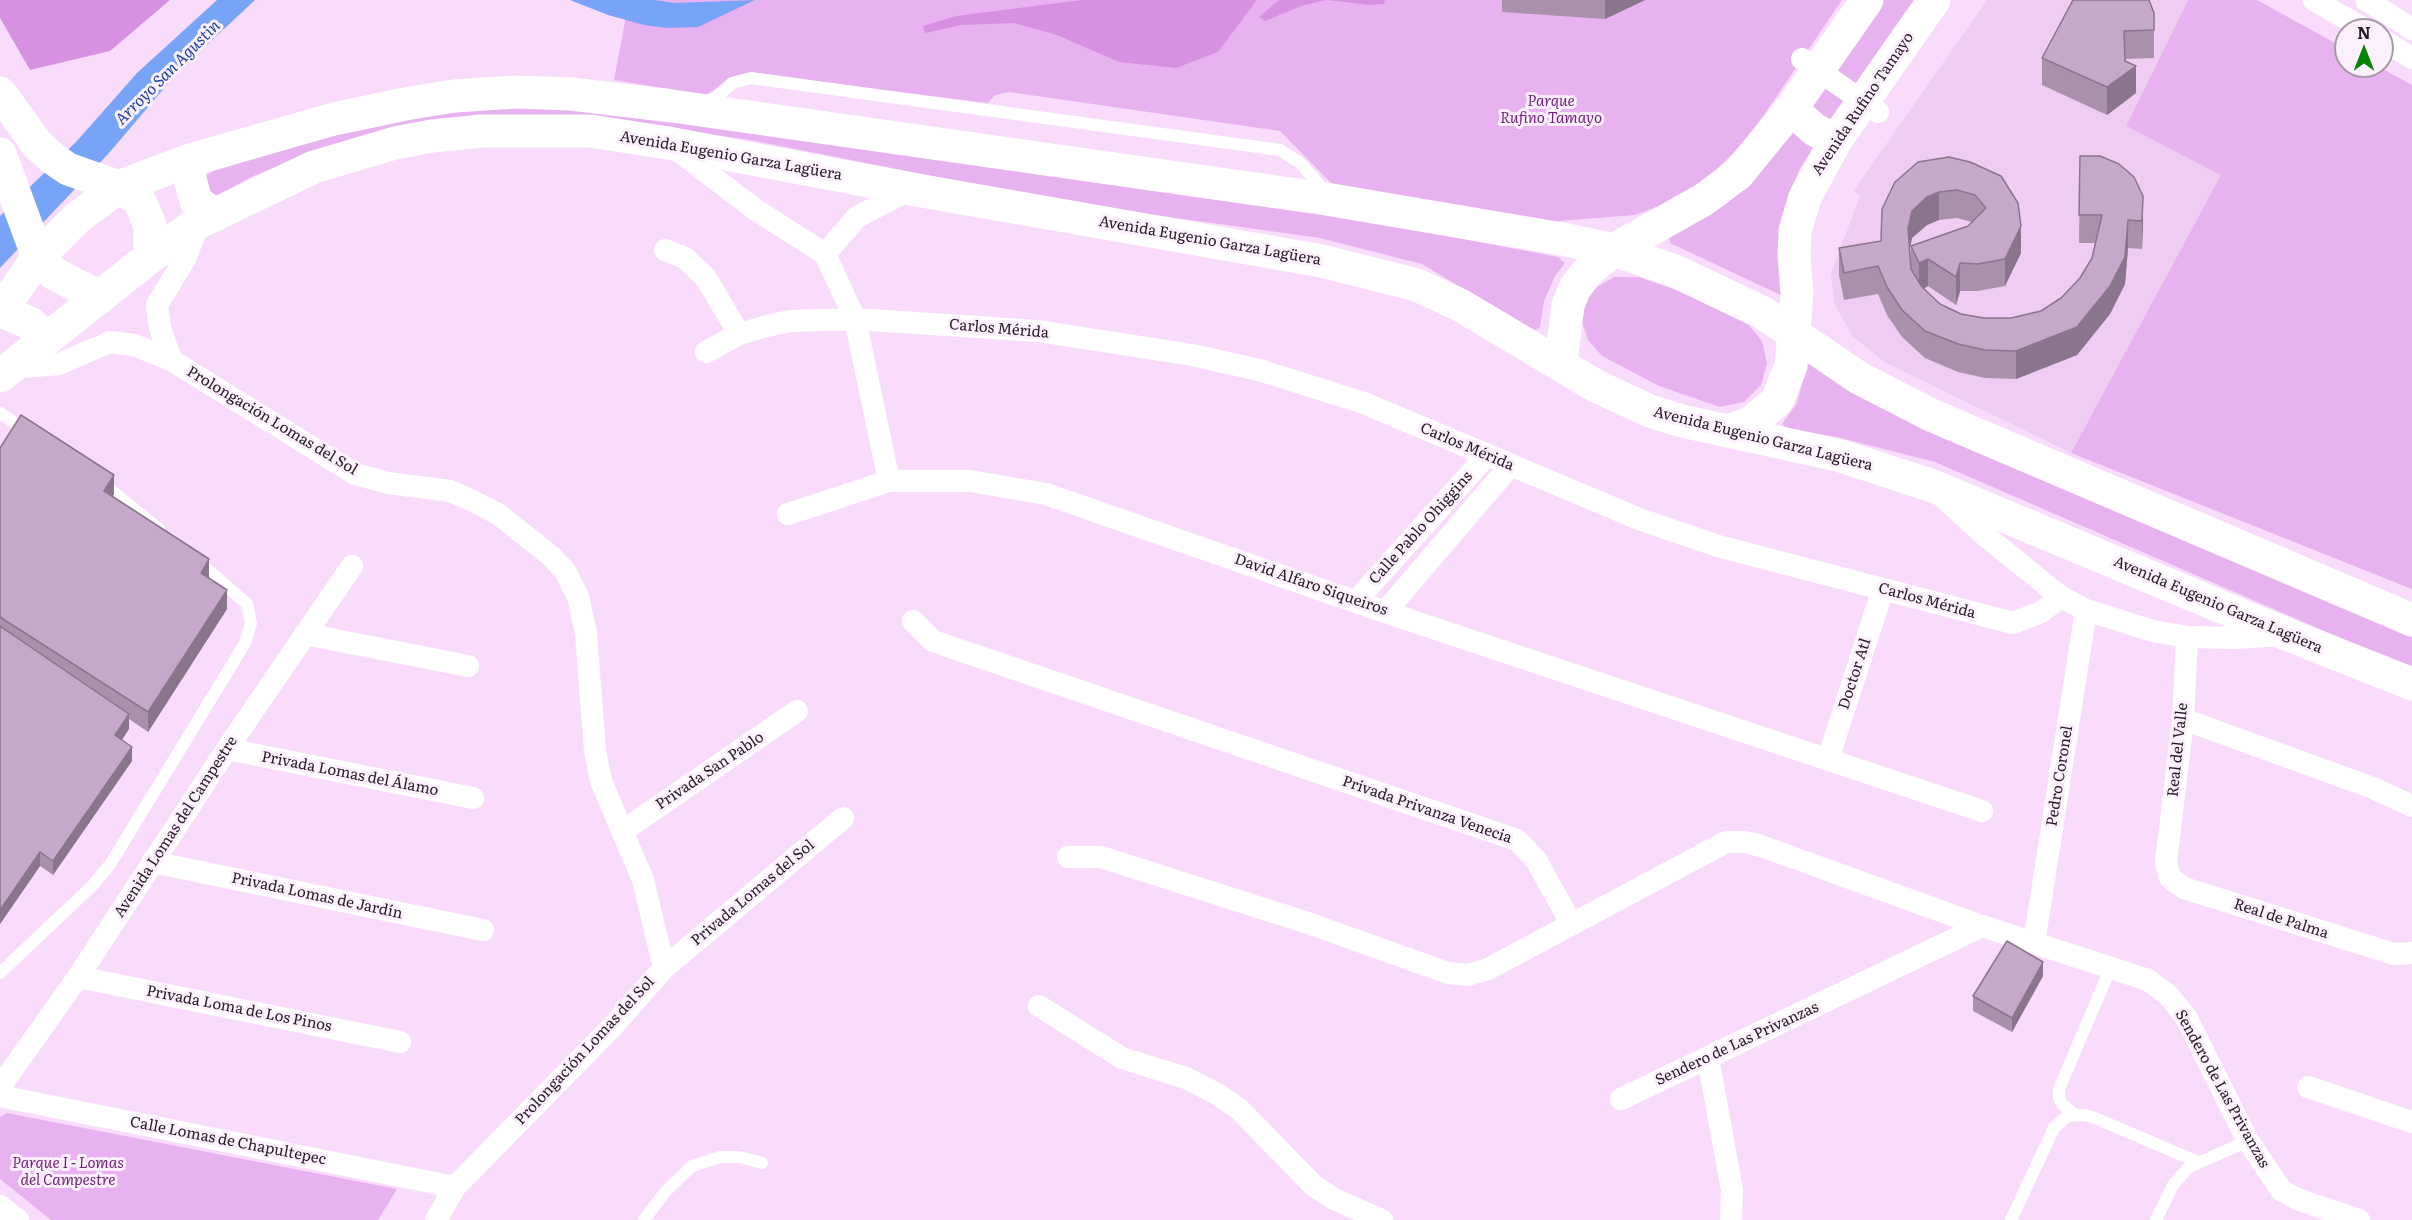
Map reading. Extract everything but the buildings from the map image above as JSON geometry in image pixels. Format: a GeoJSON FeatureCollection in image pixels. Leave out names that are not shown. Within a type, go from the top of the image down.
{"type":"FeatureCollection","features":[{"type":"Feature","properties":{"kind":"main road"},"geometry":{"type":"LineString","coordinates":[[1561,363],[1564,326],[1575,288],[1588,272],[1614,250],[1721,189],[1738,174],[1791,109],[1810,65],[1867,0]]}},
{"type":"Feature","properties":{"kind":"main road","name":"Avenida Rufino Tamayo"},"geometry":{"type":"LineString","coordinates":[[1727,431],[1749,424],[1777,401],[1791,366],[1795,333],[1797,294],[1794,256],[1798,213],[1816,173],[1836,140],[1870,107],[1934,0]]}},
{"type":"Feature","properties":{"kind":"main road"},"geometry":{"type":"LineString","coordinates":[[41,346],[38,335],[30,323],[1,311],[38,256],[77,218],[119,187],[190,160],[334,119],[405,104],[454,96],[516,92],[571,94],[689,108],[1326,199],[1614,250],[1675,271],[1720,291],[1795,333],[1859,378],[1910,406],[2412,620]]}},
{"type":"Feature","properties":{"kind":"main road"},"geometry":{"type":"LineString","coordinates":[[0,93],[37,144],[52,158],[68,169],[119,187],[139,200],[146,212],[151,237],[150,257]]}},
{"type":"Feature","properties":{"kind":"main road"},"geometry":{"type":"LineString","coordinates":[[1791,109],[1815,130],[1836,140]]}},
{"type":"Feature","properties":{"kind":"main road","name":"Avenida Eugenio Garza Lagüera"},"geometry":{"type":"LineString","coordinates":[[5,372],[41,346],[150,257],[207,219],[314,167],[374,148],[432,136],[482,131],[567,130],[668,142],[911,189],[1322,261],[1383,274],[1417,285],[1452,301],[1561,363],[1596,386],[1650,411],[1682,422],[1841,456],[1933,486],[2286,634],[2412,684]]}},
{"type":"Feature","properties":{"kind":"main road"},"geometry":{"type":"LineString","coordinates":[[0,153],[38,256],[53,273],[99,297]]}},
{"type":"Feature","properties":{"kind":"main road"},"geometry":{"type":"LineString","coordinates":[[190,160],[190,178],[196,201],[207,219]]}},
{"type":"Feature","properties":{"kind":"street"},"geometry":{"type":"LineString","coordinates":[[2327,3],[2349,18]]}},
{"type":"Feature","properties":{"kind":"street"},"geometry":{"type":"LineString","coordinates":[[2375,5],[2412,29]]}},
{"type":"Feature","properties":{"kind":"street"},"geometry":{"type":"LineString","coordinates":[[2394,47],[2412,58]]}},
{"type":"Feature","properties":{"kind":"street"},"geometry":{"type":"LineString","coordinates":[[1810,65],[1870,107]]}},
{"type":"Feature","properties":{"kind":"street"},"geometry":{"type":"LineString","coordinates":[[668,142],[756,210],[825,254],[855,319],[890,481]]}},
{"type":"Feature","properties":{"kind":"street"},"geometry":{"type":"LineString","coordinates":[[825,254],[857,217],[911,189]]}},
{"type":"Feature","properties":{"kind":"street","name":"Prolongación Lomas del Sol"},"geometry":{"type":"LineString","coordinates":[[171,360],[160,328],[157,305],[207,219]]}},
{"type":"Feature","properties":{"kind":"street"},"geometry":{"type":"LineString","coordinates":[[665,249],[685,258],[706,278],[739,334]]}},
{"type":"Feature","properties":{"kind":"street","name":"Carlos Mérida"},"geometry":{"type":"LineString","coordinates":[[706,352],[739,334],[790,321],[855,319],[1038,331],[1192,355],[1311,385],[1364,403],[1510,466],[1680,534],[2013,623],[2042,612],[2061,597]]}},
{"type":"Feature","properties":{"kind":"street","name":"Prolongación Lomas del Sol"},"geometry":{"type":"LineString","coordinates":[[5,372],[59,364],[110,342],[134,345],[171,360],[355,474],[388,483],[450,491],[498,514],[551,556],[565,571],[578,597],[586,633],[595,751],[601,781],[643,880],[664,968],[613,1026],[455,1187],[436,1220]]}},
{"type":"Feature","properties":{"kind":"street","name":"Calle Pablo Ohiggins"},"geometry":{"type":"LineString","coordinates":[[1356,601],[1486,455]]}},
{"type":"Feature","properties":{"kind":"street","name":"Calle Pablo Ohiggins"},"geometry":{"type":"LineString","coordinates":[[1385,612],[1510,466]]}},
{"type":"Feature","properties":{"kind":"street","name":"David Alfaro Siqueiros"},"geometry":{"type":"LineString","coordinates":[[788,514],[890,481],[970,481],[1046,494],[1385,612],[1982,811]]}},
{"type":"Feature","properties":{"kind":"street"},"geometry":{"type":"LineString","coordinates":[[1933,486],[1983,534],[2061,597],[2086,610],[2153,631],[2187,637],[2238,638],[2286,634]]}},
{"type":"Feature","properties":{"kind":"street","name":"Avenida Lomas del Campestre"},"geometry":{"type":"LineString","coordinates":[[0,1087],[78,977],[227,749],[351,566]]}},
{"type":"Feature","properties":{"kind":"street","name":"Doctor Atl"},"geometry":{"type":"LineString","coordinates":[[1828,759],[1883,589]]}},
{"type":"Feature","properties":{"kind":"street","name":"Pedro Coronel"},"geometry":{"type":"LineString","coordinates":[[2034,943],[2086,610]]}},
{"type":"Feature","properties":{"kind":"street","name":"Privada Privanza Venecia"},"geometry":{"type":"LineString","coordinates":[[913,621],[933,641],[1517,840],[1536,860],[1571,924]]}},
{"type":"Feature","properties":{"kind":"street"},"geometry":{"type":"LineString","coordinates":[[305,634],[468,666]]}},
{"type":"Feature","properties":{"kind":"street","name":"Real del Valle"},"geometry":{"type":"LineString","coordinates":[[2166,862],[2183,719],[2187,637]]}},
{"type":"Feature","properties":{"kind":"street","name":"Privada San Pablo"},"geometry":{"type":"LineString","coordinates":[[622,831],[797,711]]}},
{"type":"Feature","properties":{"kind":"street"},"geometry":{"type":"LineString","coordinates":[[2183,719],[2373,788],[2412,806]]}},
{"type":"Feature","properties":{"kind":"street","name":"Privada Lomas del Álamo"},"geometry":{"type":"LineString","coordinates":[[227,749],[473,798]]}},
{"type":"Feature","properties":{"kind":"street","name":"Privada Lomas del Sol"},"geometry":{"type":"LineString","coordinates":[[664,968],[843,818]]}},
{"type":"Feature","properties":{"kind":"street","name":"Sendero de Las Privanzas"},"geometry":{"type":"LineString","coordinates":[[1571,924],[1700,855],[1726,842],[1735,841],[1761,846],[1982,926],[2111,967],[2148,981],[2168,995],[2186,1017],[2248,1141],[2281,1190],[2297,1199],[2359,1220]]}},
{"type":"Feature","properties":{"kind":"street"},"geometry":{"type":"LineString","coordinates":[[1068,857],[1101,857],[1459,974],[1478,973],[1488,969],[1571,924]]}},
{"type":"Feature","properties":{"kind":"street","name":"Privada Lomas de Jardín"},"geometry":{"type":"LineString","coordinates":[[152,862],[483,930]]}},
{"type":"Feature","properties":{"kind":"street","name":"Real de Palma"},"geometry":{"type":"LineString","coordinates":[[2166,862],[2170,878],[2184,888],[2394,954],[2412,953]]}},
{"type":"Feature","properties":{"kind":"street","name":"Sendero de Las Privanzas"},"geometry":{"type":"LineString","coordinates":[[1621,1099],[1982,926]]}},
{"type":"Feature","properties":{"kind":"street","name":"Privada Loma de Los Pinos"},"geometry":{"type":"LineString","coordinates":[[78,977],[400,1042]]}},
{"type":"Feature","properties":{"kind":"street"},"geometry":{"type":"LineString","coordinates":[[1039,1006],[1122,1059],[1186,1078],[1219,1095],[1240,1110],[1314,1186],[1334,1199],[1382,1220]]}},
{"type":"Feature","properties":{"kind":"street"},"geometry":{"type":"LineString","coordinates":[[1708,1059],[1732,1190],[1731,1220]]}},
{"type":"Feature","properties":{"kind":"street"},"geometry":{"type":"LineString","coordinates":[[2308,1087],[2412,1122]]}},
{"type":"Feature","properties":{"kind":"street","name":"Calle Lomas de Chapultepec"},"geometry":{"type":"LineString","coordinates":[[0,1096],[455,1187]]}},
{"type":"Feature","properties":{"kind":"street"},"geometry":{"type":"LineString","coordinates":[[0,1206],[18,1220]]}},
{"type":"Feature","properties":{"kind":"lane"},"geometry":{"type":"LineString","coordinates":[[689,108],[717,97],[732,83],[752,78],[1280,150],[1299,162],[1318,183],[1326,199]]}},
{"type":"Feature","properties":{"kind":"lane"},"geometry":{"type":"LineString","coordinates":[[0,413],[36,437]]}},
{"type":"Feature","properties":{"kind":"lane"},"geometry":{"type":"LineString","coordinates":[[87,472],[166,535]]}},
{"type":"Feature","properties":{"kind":"lane"},"geometry":{"type":"LineString","coordinates":[[0,973],[92,886],[111,863],[245,643],[251,623],[247,604],[185,550]]}},
{"type":"Feature","properties":{"kind":"lane"},"geometry":{"type":"LineString","coordinates":[[2074,1114],[2058,1098],[2059,1089],[2111,967]]}},
{"type":"Feature","properties":{"kind":"lane"},"geometry":{"type":"LineString","coordinates":[[2011,1220],[2054,1128],[2067,1116],[2074,1114],[2095,1118],[2198,1162]]}},
{"type":"Feature","properties":{"kind":"lane"},"geometry":{"type":"LineString","coordinates":[[2156,1220],[2181,1174],[2198,1162],[2248,1141]]}},
{"type":"Feature","properties":{"kind":"lane"},"geometry":{"type":"LineString","coordinates":[[644,1220],[665,1192],[692,1166],[720,1157],[740,1156],[762,1163]]}},
{"type":"Feature","properties":{"kind":"shaded area"},"geometry":{"type":"Polygon","coordinates":[[[0,0],[170,0],[110,51],[30,70],[0,18],[0,0]]]}},
{"type":"Feature","properties":{"kind":"shaded area"},"geometry":{"type":"Polygon","coordinates":[[[1082,0],[1257,0],[1218,52],[1176,68],[1119,62],[1057,35],[1014,23],[962,25],[925,33],[923,26],[956,16],[1082,0]]]}},
{"type":"Feature","properties":{"kind":"shaded area"},"geometry":{"type":"Polygon","coordinates":[[[1279,0],[1326,0],[1301,6],[1265,21],[1259,17],[1279,0]]]}},
{"type":"Feature","properties":{"kind":"shaded area"},"geometry":{"type":"Polygon","coordinates":[[[1327,0],[1385,0],[1384,4],[1370,5],[1327,0]]]}},
{"type":"Feature","properties":{"kind":"shaded area"},"geometry":{"type":"Polygon","coordinates":[[[1987,0],[2188,0],[2126,126],[2222,174],[2071,453],[1886,363],[1853,337],[1834,303],[1831,273],[1860,196],[1854,190],[1987,0]]]}},
{"type":"Feature","properties":{"kind":"green space","name":"Parque Rufino Tamayo"},"geometry":{"type":"Polygon","coordinates":[[[629,0],[1842,0],[1749,137],[1711,175],[1672,201],[1635,215],[1545,222],[1334,186],[1280,131],[1009,92],[995,95],[988,103],[780,77],[730,79],[706,95],[614,80],[629,0]]]}},
{"type":"Feature","properties":{"kind":"green space"},"geometry":{"type":"Polygon","coordinates":[[[1881,0],[1916,0],[1800,168],[1786,204],[1785,297],[1670,243],[1669,236],[1725,205],[1753,179],[1881,0]]]}},
{"type":"Feature","properties":{"kind":"green space"},"geometry":{"type":"Polygon","coordinates":[[[2188,0],[2257,0],[2334,42],[2334,78],[2394,78],[2394,75],[2412,85],[2412,589],[2071,453],[2221,175],[2126,126],[2188,0]]]}},
{"type":"Feature","properties":{"kind":"green space"},"geometry":{"type":"Polygon","coordinates":[[[557,104],[1325,213],[1558,257],[1565,263],[1555,276],[1544,301],[1540,327],[1534,331],[1422,264],[1320,238],[1069,203],[750,140],[604,119],[309,153],[251,177],[210,200],[201,178],[214,171],[390,118],[557,104]]]}},
{"type":"Feature","properties":{"kind":"green space"},"geometry":{"type":"Polygon","coordinates":[[[1614,277],[1638,277],[1697,297],[1748,324],[1762,341],[1767,363],[1761,385],[1744,402],[1720,407],[1659,386],[1602,356],[1588,340],[1582,322],[1586,301],[1597,287],[1614,277]]]}},
{"type":"Feature","properties":{"kind":"green space"},"geometry":{"type":"Polygon","coordinates":[[[1809,357],[2092,497],[2412,637],[2412,669],[1935,462],[1837,437],[1786,428],[1782,424],[1797,403],[1809,357]]]}},
{"type":"Feature","properties":{"kind":"green space","name":"Parque I - Lomas del Campestre"},"geometry":{"type":"Polygon","coordinates":[[[7,1113],[397,1189],[378,1220],[51,1220],[0,1179],[0,1117],[7,1113]]]}},
{"type":"Feature","properties":{"kind":"water","name":"Arroyo San Agustin"},"geometry":{"type":"Polygon","coordinates":[[[217,0],[255,0],[177,73],[109,153],[0,268],[0,216],[76,142],[137,73],[217,0]]]}},
{"type":"Feature","properties":{"kind":"water"},"geometry":{"type":"Polygon","coordinates":[[[570,0],[654,0],[675,3],[755,0],[698,27],[668,28],[644,25],[608,15],[570,0]]]}}]}
